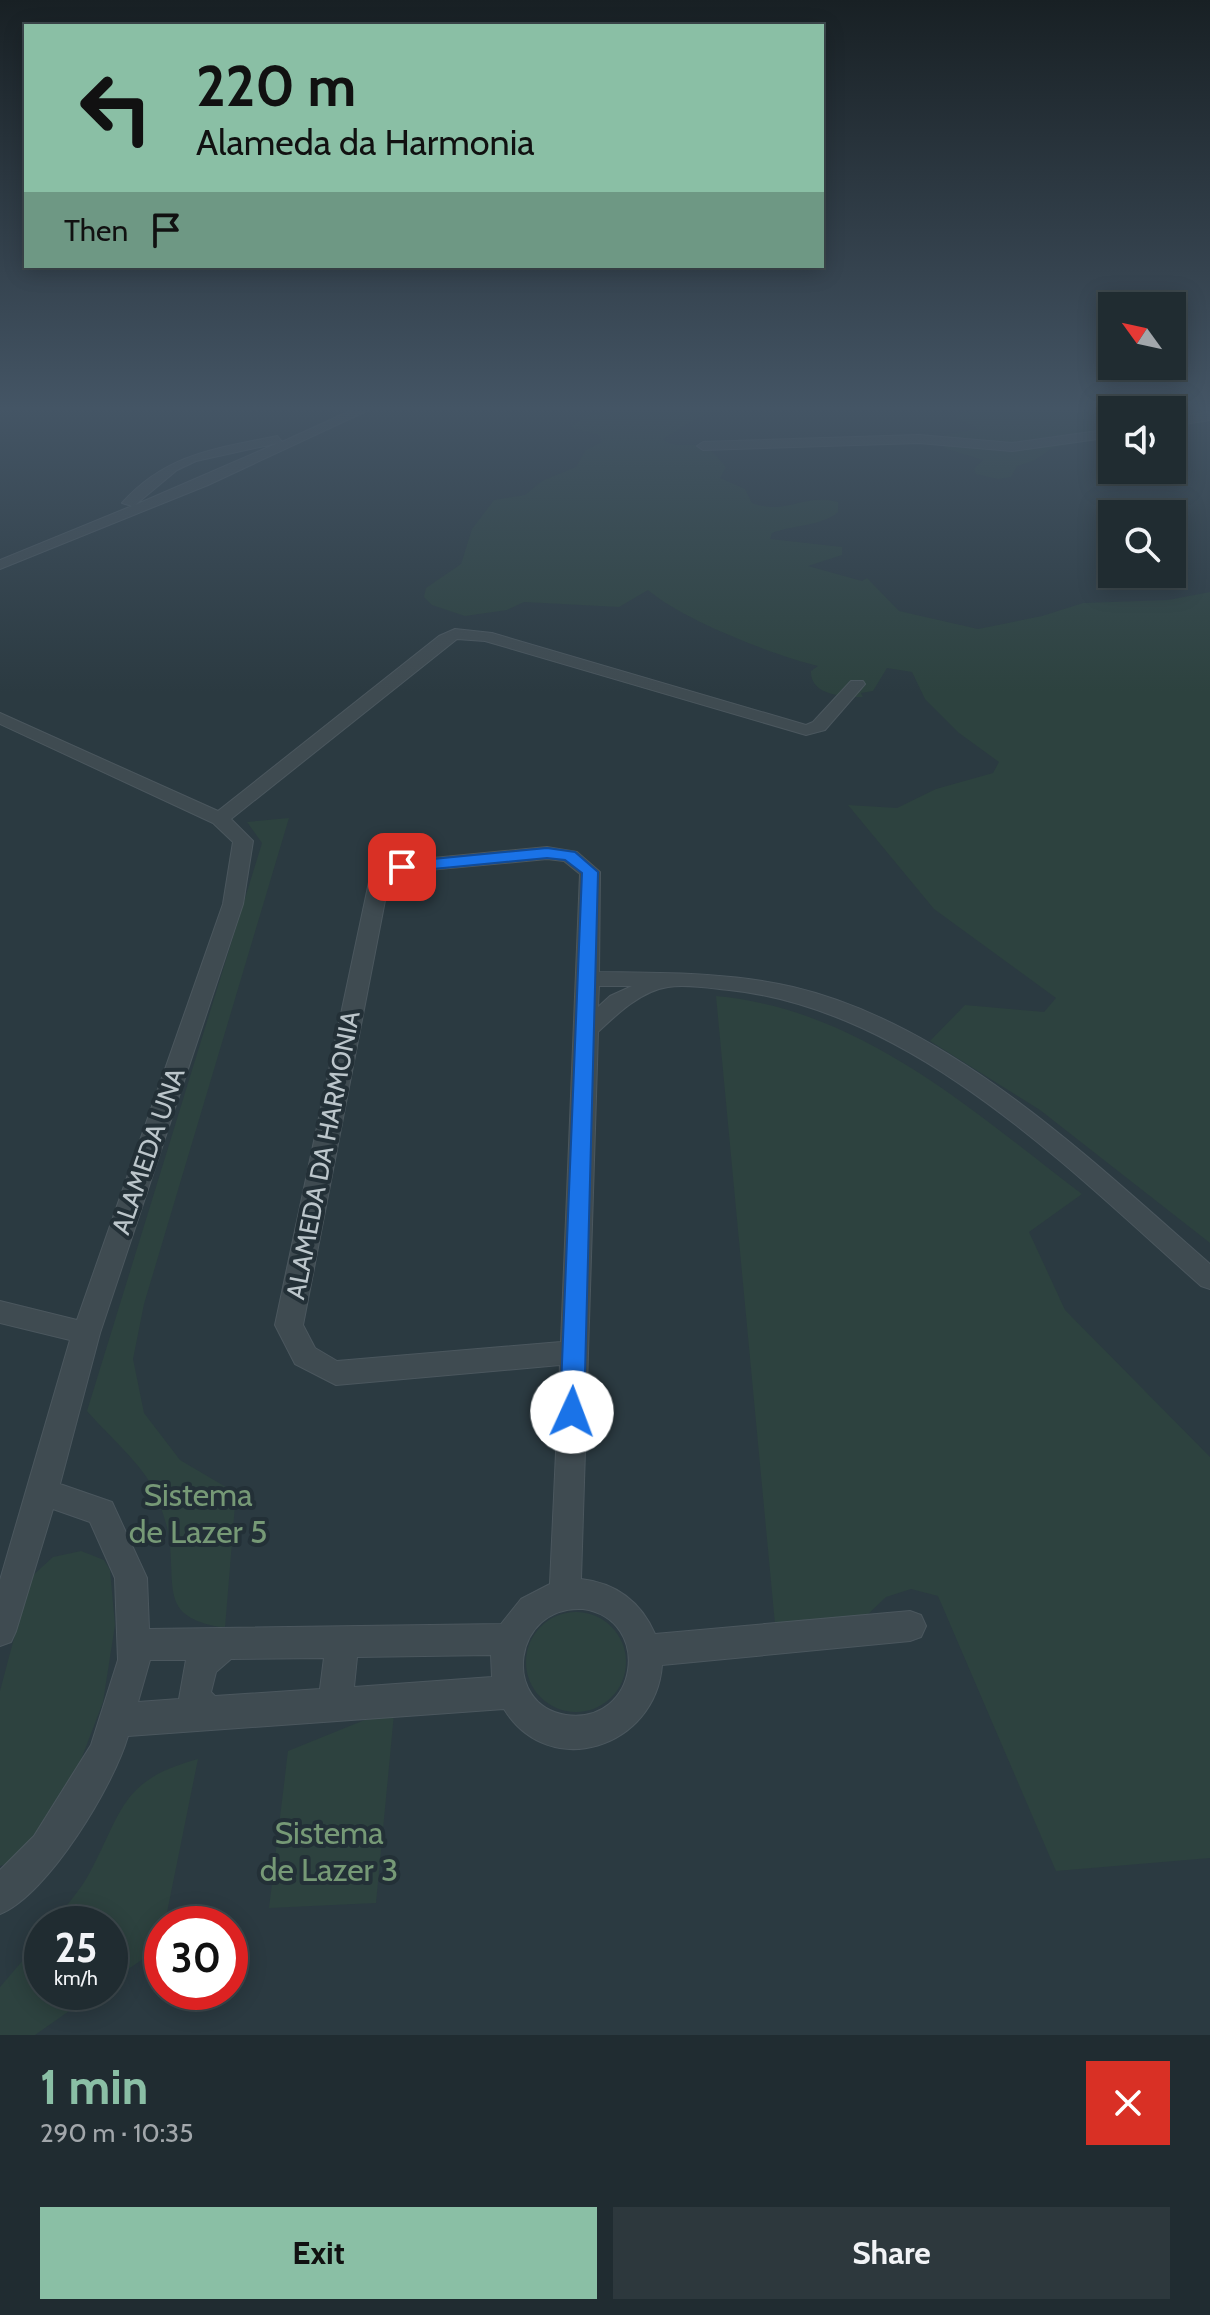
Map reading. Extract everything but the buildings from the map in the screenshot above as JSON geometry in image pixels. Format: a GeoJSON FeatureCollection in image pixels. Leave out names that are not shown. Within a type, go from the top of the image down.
{"type":"FeatureCollection","features":[{"type":"Feature","properties":{"kind":"street"},"geometry":{"type":"LineString","coordinates":[[115,515],[131,502]]}},
{"type":"Feature","properties":{"kind":"street"},"geometry":{"type":"LineString","coordinates":[[0,565],[150,502]]}},
{"type":"Feature","properties":{"kind":"street"},"geometry":{"type":"LineString","coordinates":[[0,718],[220,819],[412,662],[455,634],[486,636],[806,730],[819,726],[857,684]]}},
{"type":"Feature","properties":{"kind":"street","name":"ALAMEDA UNA"},"geometry":{"type":"LineString","coordinates":[[0,1631],[43,1492],[86,1333],[233,904],[243,841],[220,819]]}},
{"type":"Feature","properties":{"kind":"street","name":"ALAMEDA DA HARMONIA"},"geometry":{"type":"LineString","coordinates":[[574,1352],[336,1373],[317,1367],[302,1356],[293,1341],[289,1325],[379,882],[402,867],[547,853],[579,860],[590,872],[589,979]]}},
{"type":"Feature","properties":{"kind":"street"},"geometry":{"type":"LineString","coordinates":[[565,1595],[589,979],[729,981],[796,994],[858,1018],[934,1058],[1037,1132],[1210,1279]]}},
{"type":"Feature","properties":{"kind":"street"},"geometry":{"type":"LineString","coordinates":[[587,1030],[618,1001],[662,981]]}},
{"type":"Feature","properties":{"kind":"street"},"geometry":{"type":"LineString","coordinates":[[0,1312],[86,1333]]}},
{"type":"Feature","properties":{"kind":"street"},"geometry":{"type":"LineString","coordinates":[[0,1896],[47,1849],[106,1753],[134,1660],[131,1578],[101,1512],[43,1492]]}},
{"type":"Feature","properties":{"kind":"street"},"geometry":{"type":"LineString","coordinates":[[583,1594],[616,1605],[635,1626],[645,1651],[641,1689],[616,1719],[597,1728],[564,1731],[548,1727],[533,1719],[511,1692],[506,1656],[510,1639],[532,1610],[565,1595],[583,1594]]}},
{"type":"Feature","properties":{"kind":"street"},"geometry":{"type":"LineString","coordinates":[[645,1651],[910,1626]]}},
{"type":"Feature","properties":{"kind":"street"},"geometry":{"type":"LineString","coordinates":[[134,1645],[510,1639]]}},
{"type":"Feature","properties":{"kind":"street"},"geometry":{"type":"LineString","coordinates":[[335,1705],[342,1642]]}},
{"type":"Feature","properties":{"kind":"street"},"geometry":{"type":"LineString","coordinates":[[206,1713],[194,1695],[201,1663],[224,1644]]}},
{"type":"Feature","properties":{"kind":"street"},"geometry":{"type":"LineString","coordinates":[[117,1720],[511,1692]]}},
{"type":"Feature","properties":{"kind":"green space"},"geometry":{"type":"Polygon","coordinates":[[[493,502],[751,502],[776,507],[805,502],[838,502],[838,512],[832,517],[772,533],[770,539],[842,547],[842,555],[808,566],[862,581],[867,578],[899,611],[978,629],[1042,616],[1083,603],[1168,600],[1210,592],[1210,1243],[1040,1110],[930,1041],[965,1005],[1044,1012],[1056,998],[934,909],[848,805],[897,808],[936,789],[993,773],[999,762],[959,733],[925,699],[912,672],[887,668],[873,691],[861,693],[863,697],[830,693],[816,686],[812,679],[811,671],[818,666],[729,635],[683,613],[648,590],[619,607],[524,602],[507,610],[465,616],[432,605],[424,597],[426,588],[461,564],[472,529],[493,502]]]}},
{"type":"Feature","properties":{"kind":"green space","name":"Sistema de Lazer 5"},"geometry":{"type":"Polygon","coordinates":[[[289,818],[144,1304],[133,1359],[144,1413],[180,1460],[236,1493],[225,1628],[191,1618],[176,1602],[168,1532],[155,1492],[134,1461],[87,1411],[262,843],[247,822],[289,818]]]}},
{"type":"Feature","properties":{"kind":"green space"},"geometry":{"type":"Polygon","coordinates":[[[716,996],[769,1005],[819,1021],[866,1042],[956,1098],[1082,1194],[1029,1232],[1065,1310],[1210,1457],[1210,1858],[1056,1871],[938,1596],[911,1589],[886,1597],[865,1617],[775,1624],[716,996]]]}},
{"type":"Feature","properties":{"kind":"green space"},"geometry":{"type":"Polygon","coordinates":[[[81,1551],[104,1560],[110,1570],[115,1625],[103,1702],[68,1794],[14,1862],[0,1866],[0,1691],[30,1578],[53,1557],[81,1551]]]}},
{"type":"Feature","properties":{"kind":"green space"},"geometry":{"type":"Polygon","coordinates":[[[576,1612],[595,1616],[612,1626],[622,1643],[626,1662],[622,1681],[612,1698],[595,1708],[576,1712],[557,1708],[540,1698],[530,1681],[526,1662],[530,1643],[540,1626],[557,1616],[576,1612]]]}},
{"type":"Feature","properties":{"kind":"green space","name":"Sistema de Lazer 3"},"geometry":{"type":"Polygon","coordinates":[[[394,1714],[376,1903],[269,1908],[288,1751],[372,1717],[394,1714]]]}},
{"type":"Feature","properties":{"kind":"green space"},"geometry":{"type":"Polygon","coordinates":[[[198,1759],[168,1906],[144,1906],[144,1958],[128,1969],[128,1906],[66,1906],[85,1881],[127,1801],[138,1788],[172,1767],[198,1759]]]}},
{"type":"Feature","properties":{"kind":"green space"},"geometry":{"type":"Polygon","coordinates":[[[24,1959],[24,2010],[70,2010],[35,2035],[0,2035],[0,1987],[24,1959]]]}},
{"type":"Feature","properties":{"kind":"route"},"geometry":{"type":"LineString","coordinates":[[402,867],[547,853],[570,856],[586,865],[590,872],[589,979],[572,1412]]}}]}
